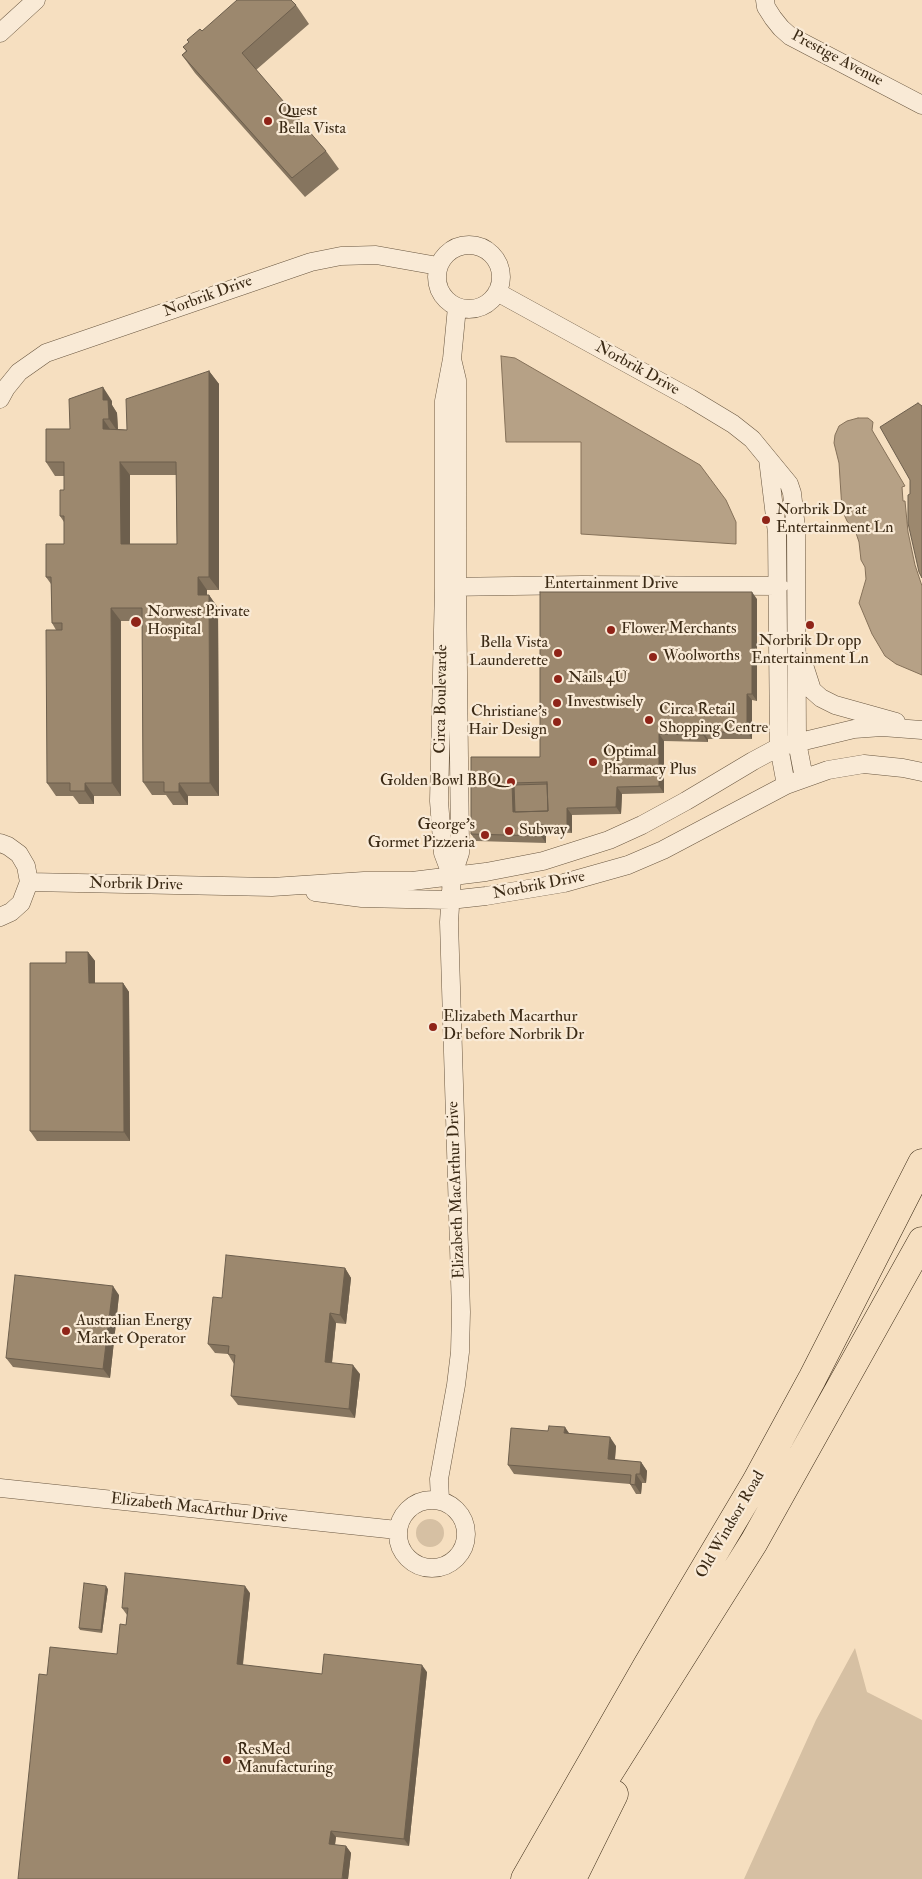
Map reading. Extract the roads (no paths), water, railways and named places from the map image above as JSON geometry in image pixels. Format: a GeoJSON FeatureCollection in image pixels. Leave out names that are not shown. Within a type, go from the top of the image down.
{"type":"FeatureCollection","features":[{"type":"Feature","properties":{"kind":"highway","name":"Old Windsor Road"},"geometry":{"type":"LineString","coordinates":[[525,1879],[648,1664],[756,1482],[812,1379],[922,1163]]}},
{"type":"Feature","properties":{"kind":"highway","name":"Old Windsor Road"},"geometry":{"type":"LineString","coordinates":[[548,1879],[571,1833],[754,1542],[922,1241]]}},
{"type":"Feature","properties":{"kind":"highway"},"geometry":{"type":"LineString","coordinates":[[506,1879],[587,1749],[648,1664]]}},
{"type":"Feature","properties":{"kind":"highway"},"geometry":{"type":"LineString","coordinates":[[572,1879],[678,1665]]}},
{"type":"Feature","properties":{"kind":"street"},"geometry":{"type":"LineString","coordinates":[[0,33],[36,0]]}},
{"type":"Feature","properties":{"kind":"street","name":"Prestige Avenue"},"geometry":{"type":"LineString","coordinates":[[765,0],[766,7],[772,18],[790,36],[922,105]]}},
{"type":"Feature","properties":{"kind":"street"},"geometry":{"type":"LineString","coordinates":[[468,245],[478,247],[487,251],[498,264],[501,284],[492,299],[483,306],[465,309],[457,307],[447,300],[441,292],[437,282],[438,266],[442,258],[457,248],[468,245]]}},
{"type":"Feature","properties":{"kind":"street","name":"Norbrik Drive"},"geometry":{"type":"LineString","coordinates":[[0,399],[19,372],[46,353],[311,262],[341,256],[376,255],[438,266]]}},
{"type":"Feature","properties":{"kind":"street","name":"Norbrik Drive"},"geometry":{"type":"LineString","coordinates":[[497,292],[733,424],[752,439],[784,476],[792,493],[796,528],[797,742],[804,778]]}},
{"type":"Feature","properties":{"kind":"street","name":"Circa Boulevarde"},"geometry":{"type":"LineString","coordinates":[[452,877],[443,853],[439,800],[450,586],[444,401],[452,359],[457,307]]}},
{"type":"Feature","properties":{"kind":"street"},"geometry":{"type":"LineString","coordinates":[[768,458],[777,533],[779,586],[779,747],[786,785]]}},
{"type":"Feature","properties":{"kind":"street","name":"Entertainment Drive"},"geometry":{"type":"LineString","coordinates":[[450,586],[779,586]]}},
{"type":"Feature","properties":{"kind":"street","name":"Norbrik Drive"},"geometry":{"type":"LineString","coordinates":[[796,640],[808,682],[812,690],[821,698],[835,704],[922,729]]}},
{"type":"Feature","properties":{"kind":"street","name":"Norbrik Drive"},"geometry":{"type":"LineString","coordinates":[[29,882],[272,886],[364,881],[412,881],[452,877],[544,861],[609,840],[642,825],[779,747],[854,729],[922,729]]}},
{"type":"Feature","properties":{"kind":"street","name":"Norbrik Drive"},"geometry":{"type":"LineString","coordinates":[[272,886],[362,898],[450,900],[564,883],[628,865],[663,850],[786,785],[828,770],[864,764],[922,772]]}},
{"type":"Feature","properties":{"kind":"street"},"geometry":{"type":"LineString","coordinates":[[0,843],[19,854],[26,866],[29,882],[21,903],[11,912],[0,917]]}},
{"type":"Feature","properties":{"kind":"street","name":"Elizabeth MacArthur Drive"},"geometry":{"type":"LineString","coordinates":[[440,1500],[439,1479],[460,1352],[461,1312],[450,900],[452,877]]}},
{"type":"Feature","properties":{"kind":"street","name":"Elizabeth MacArthur Drive"},"geometry":{"type":"LineString","coordinates":[[0,1488],[397,1530]]}},
{"type":"Feature","properties":{"kind":"street"},"geometry":{"type":"LineString","coordinates":[[440,1500],[451,1505],[462,1518],[466,1529],[463,1550],[456,1559],[445,1565],[436,1568],[418,1565],[402,1550],[397,1530],[400,1519],[408,1509],[420,1501],[440,1500]]}},
{"type":"Feature","properties":{"kind":"place","name":"Quest Bella Vista"},"geometry":{"type":"Point","coordinates":[268,121]}},
{"type":"Feature","properties":{"kind":"place","name":"Norbrik Dr at Entertainment Ln"},"geometry":{"type":"Point","coordinates":[766,520]}},
{"type":"Feature","properties":{"kind":"place","name":"Norwest Private Hospital"},"geometry":{"type":"Point","coordinates":[136,622]}},
{"type":"Feature","properties":{"kind":"place","name":"Norbrik Dr opp Entertainment Ln"},"geometry":{"type":"Point","coordinates":[810,625]}},
{"type":"Feature","properties":{"kind":"place","name":"Flower Merchants"},"geometry":{"type":"Point","coordinates":[611,630]}},
{"type":"Feature","properties":{"kind":"place","name":"Bella Vista Launderette"},"geometry":{"type":"Point","coordinates":[558,653]}},
{"type":"Feature","properties":{"kind":"place","name":"Woolworths"},"geometry":{"type":"Point","coordinates":[653,657]}},
{"type":"Feature","properties":{"kind":"place","name":"Nails 4U"},"geometry":{"type":"Point","coordinates":[558,679]}},
{"type":"Feature","properties":{"kind":"place","name":"Investwisely"},"geometry":{"type":"Point","coordinates":[557,703]}},
{"type":"Feature","properties":{"kind":"place","name":"Circa Retail Shopping Centre"},"geometry":{"type":"Point","coordinates":[649,720]}},
{"type":"Feature","properties":{"kind":"place","name":"Christiane's Hair Design"},"geometry":{"type":"Point","coordinates":[557,722]}},
{"type":"Feature","properties":{"kind":"place","name":"Optimal Pharmacy Plus"},"geometry":{"type":"Point","coordinates":[593,762]}},
{"type":"Feature","properties":{"kind":"place","name":"Golden Bowl BBQ"},"geometry":{"type":"Point","coordinates":[511,782]}},
{"type":"Feature","properties":{"kind":"place","name":"Subway"},"geometry":{"type":"Point","coordinates":[509,831]}},
{"type":"Feature","properties":{"kind":"place","name":"George's Gormet Pizzeria"},"geometry":{"type":"Point","coordinates":[485,835]}},
{"type":"Feature","properties":{"kind":"place","name":"Elizabeth Macarthur Dr before Norbrik Dr"},"geometry":{"type":"Point","coordinates":[433,1027]}},
{"type":"Feature","properties":{"kind":"place","name":"Australian Energy Market Operator"},"geometry":{"type":"Point","coordinates":[66,1331]}},
{"type":"Feature","properties":{"kind":"place","name":"ResMed Manufacturing"},"geometry":{"type":"Point","coordinates":[227,1760]}}]}
